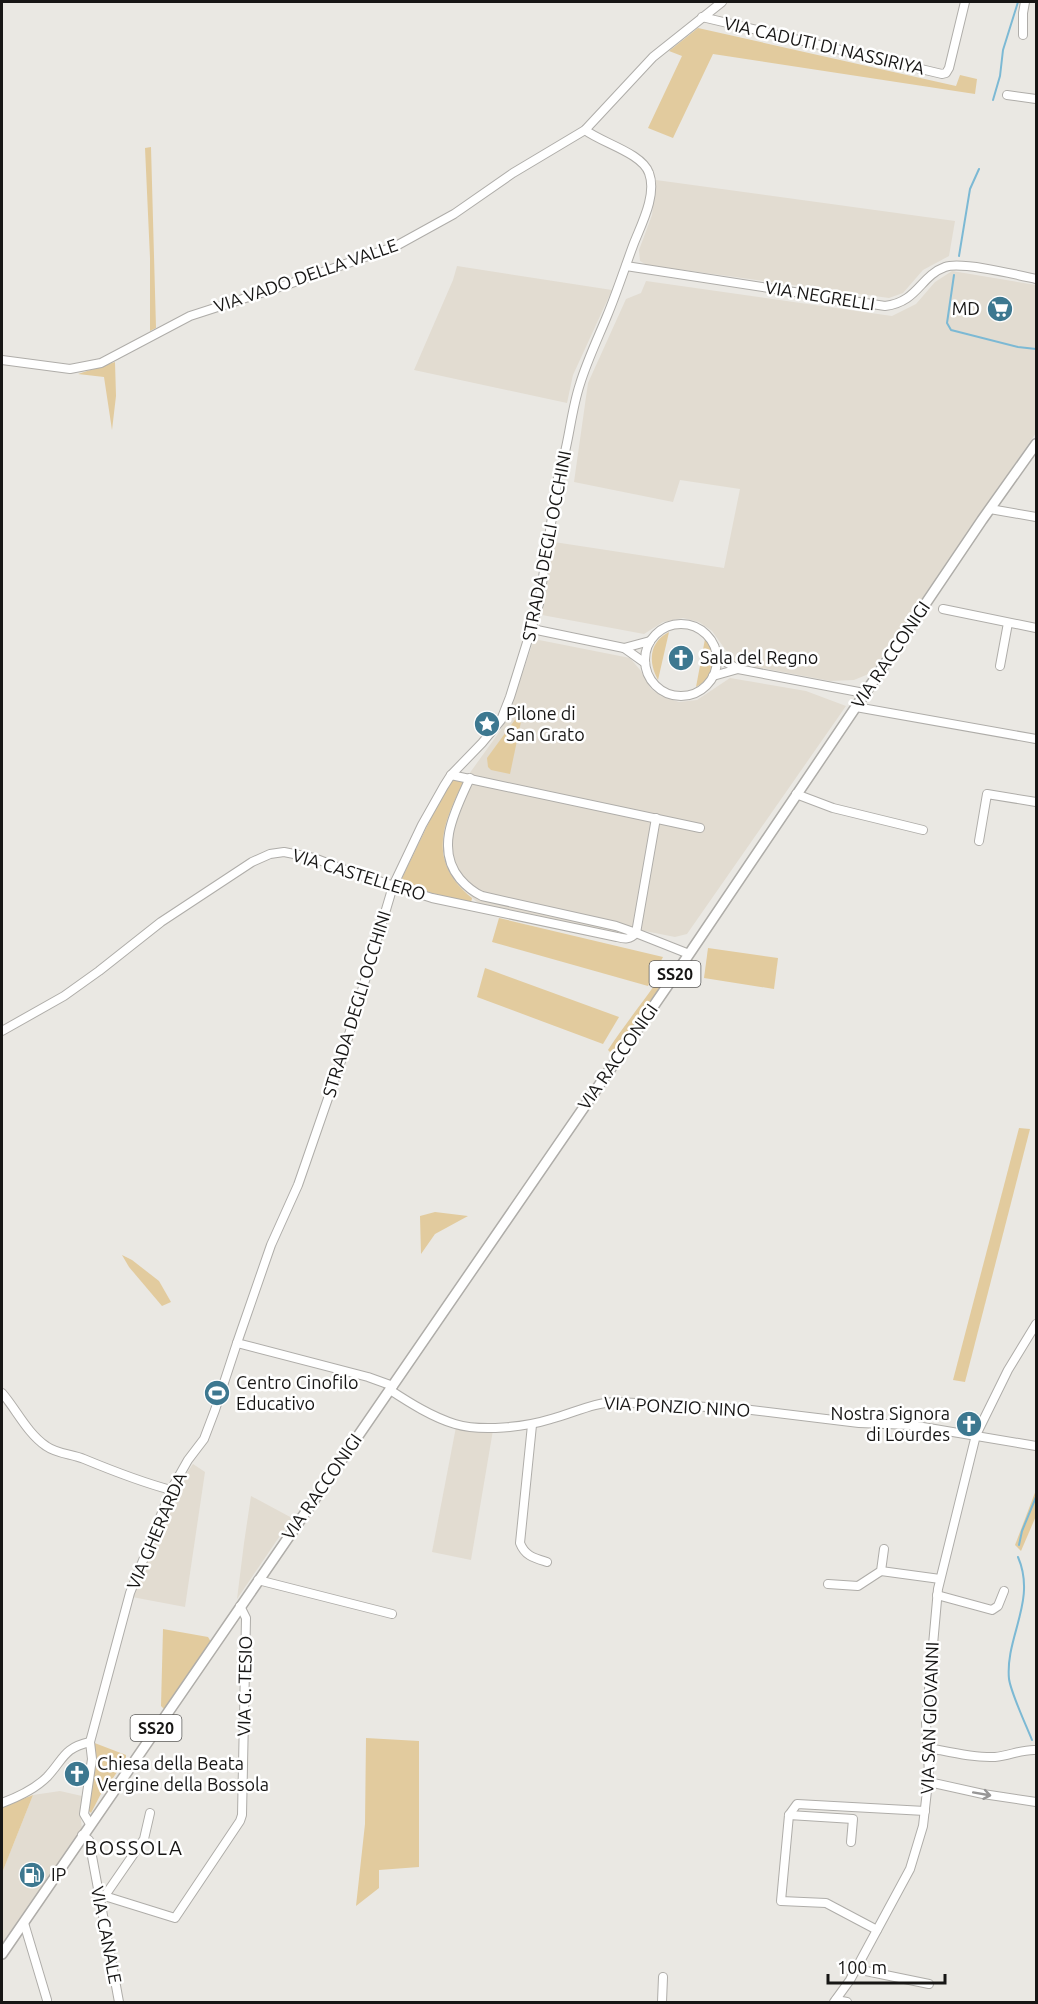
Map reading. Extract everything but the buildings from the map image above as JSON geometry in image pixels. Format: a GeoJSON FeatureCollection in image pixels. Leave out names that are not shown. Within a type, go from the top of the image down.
{"type":"FeatureCollection","features":[{"type":"Feature","properties":{"kind":"main road","name":"VIA RACCONIGI"},"geometry":{"type":"LineString","coordinates":[[2,1954],[689,954],[864,693],[1036,444]]}},
{"type":"Feature","properties":{"kind":"street","name":"VIA VADO DELLA VALLE"},"geometry":{"type":"LineString","coordinates":[[2,360],[70,369],[101,363],[190,316],[396,246],[454,214],[513,173],[585,130],[653,57],[722,2]]}},
{"type":"Feature","properties":{"kind":"street","name":"VIA CADUTI DI NASSIRIYA"},"geometry":{"type":"LineString","coordinates":[[702,17],[942,74],[946,73],[965,2]]}},
{"type":"Feature","properties":{"kind":"street"},"geometry":{"type":"LineString","coordinates":[[1023,35],[1025,2]]}},
{"type":"Feature","properties":{"kind":"street"},"geometry":{"type":"LineString","coordinates":[[1007,95],[1036,99]]}},
{"type":"Feature","properties":{"kind":"street","name":"STRADA DEGLI OCCHINI"},"geometry":{"type":"LineString","coordinates":[[237,1343],[271,1245],[298,1185],[342,1058],[393,886],[422,825],[451,775],[501,720],[532,629],[539,604],[558,477],[579,385],[626,266],[650,194],[650,174],[646,167],[635,157],[595,138],[585,130]]}},
{"type":"Feature","properties":{"kind":"street","name":"VIA NEGRELLI"},"geometry":{"type":"LineString","coordinates":[[626,266],[885,306],[904,301],[937,271],[951,265],[1036,279]]}},
{"type":"Feature","properties":{"kind":"street"},"geometry":{"type":"LineString","coordinates":[[990,509],[1036,517]]}},
{"type":"Feature","properties":{"kind":"street"},"geometry":{"type":"LineString","coordinates":[[943,609],[1036,628]]}},
{"type":"Feature","properties":{"kind":"street"},"geometry":{"type":"LineString","coordinates":[[1000,666],[1008,623]]}},
{"type":"Feature","properties":{"kind":"street"},"geometry":{"type":"LineString","coordinates":[[684,624],[703,631],[715,647],[717,657],[714,676],[707,686],[686,696],[663,692],[654,684],[645,663],[650,641],[656,633],[665,627],[684,624]]}},
{"type":"Feature","properties":{"kind":"street"},"geometry":{"type":"LineString","coordinates":[[532,629],[624,648],[645,663]]}},
{"type":"Feature","properties":{"kind":"street"},"geometry":{"type":"LineString","coordinates":[[624,648],[650,641]]}},
{"type":"Feature","properties":{"kind":"street"},"geometry":{"type":"LineString","coordinates":[[717,657],[738,669],[864,693]]}},
{"type":"Feature","properties":{"kind":"street"},"geometry":{"type":"LineString","coordinates":[[714,676],[738,669]]}},
{"type":"Feature","properties":{"kind":"street"},"geometry":{"type":"LineString","coordinates":[[856,706],[1036,739]]}},
{"type":"Feature","properties":{"kind":"street"},"geometry":{"type":"LineString","coordinates":[[451,775],[700,828]]}},
{"type":"Feature","properties":{"kind":"street"},"geometry":{"type":"LineString","coordinates":[[470,778],[453,814],[448,842],[449,862],[465,885],[482,896],[616,926],[636,933],[656,818]]}},
{"type":"Feature","properties":{"kind":"street"},"geometry":{"type":"LineString","coordinates":[[796,794],[833,808],[923,830]]}},
{"type":"Feature","properties":{"kind":"street"},"geometry":{"type":"LineString","coordinates":[[979,841],[987,794],[1036,802]]}},
{"type":"Feature","properties":{"kind":"street","name":"VIA CASTELLERO"},"geometry":{"type":"LineString","coordinates":[[2,1031],[64,996],[161,922],[252,862],[270,854],[284,852],[296,853],[432,898],[627,939],[632,938],[636,933],[689,954]]}},
{"type":"Feature","properties":{"kind":"street","name":"VIA SAN GIOVANNI"},"geometry":{"type":"LineString","coordinates":[[835,2001],[878,1930],[909,1869],[923,1826],[926,1811],[929,1748],[926,1723],[940,1579],[976,1436],[1008,1370],[1036,1323]]}},
{"type":"Feature","properties":{"kind":"street"},"geometry":{"type":"LineString","coordinates":[[237,1343],[368,1377],[391,1388]]}},
{"type":"Feature","properties":{"kind":"street","name":"VIA GHERARDA"},"geometry":{"type":"LineString","coordinates":[[90,1824],[84,1814],[92,1759],[90,1742],[130,1593],[171,1490],[204,1439],[237,1343]]}},
{"type":"Feature","properties":{"kind":"street","name":"VIA PONZIO NINO"},"geometry":{"type":"LineString","coordinates":[[391,1388],[428,1412],[457,1425],[482,1427],[532,1425],[599,1402],[618,1402],[742,1409],[859,1423],[911,1425],[1036,1446]]}},
{"type":"Feature","properties":{"kind":"street"},"geometry":{"type":"LineString","coordinates":[[2,1393],[36,1437],[46,1446],[106,1470],[171,1490]]}},
{"type":"Feature","properties":{"kind":"street"},"geometry":{"type":"LineString","coordinates":[[532,1425],[520,1543],[523,1552],[547,1562]]}},
{"type":"Feature","properties":{"kind":"street"},"geometry":{"type":"LineString","coordinates":[[881,1570],[884,1549]]}},
{"type":"Feature","properties":{"kind":"street"},"geometry":{"type":"LineString","coordinates":[[828,1584],[858,1586],[881,1570],[940,1579]]}},
{"type":"Feature","properties":{"kind":"street"},"geometry":{"type":"LineString","coordinates":[[258,1580],[392,1614]]}},
{"type":"Feature","properties":{"kind":"street"},"geometry":{"type":"LineString","coordinates":[[937,1595],[992,1610],[998,1606],[1004,1591]]}},
{"type":"Feature","properties":{"kind":"street","name":"VIA G. TESIO"},"geometry":{"type":"LineString","coordinates":[[101,1896],[175,1918],[240,1821],[242,1815],[246,1618],[240,1606]]}},
{"type":"Feature","properties":{"kind":"street"},"geometry":{"type":"LineString","coordinates":[[2,1803],[34,1788],[47,1777],[68,1750],[76,1745],[90,1742]]}},
{"type":"Feature","properties":{"kind":"street"},"geometry":{"type":"LineString","coordinates":[[929,1748],[987,1757],[1006,1756],[1027,1749],[1036,1750]]}},
{"type":"Feature","properties":{"kind":"street"},"geometry":{"type":"LineString","coordinates":[[928,1782],[1036,1802]]}},
{"type":"Feature","properties":{"kind":"street"},"geometry":{"type":"LineString","coordinates":[[878,1930],[826,1903],[781,1901],[789,1815],[796,1804],[926,1811]]}},
{"type":"Feature","properties":{"kind":"street"},"geometry":{"type":"LineString","coordinates":[[101,1896],[144,1839],[150,1813]]}},
{"type":"Feature","properties":{"kind":"street"},"geometry":{"type":"LineString","coordinates":[[789,1815],[852,1819],[851,1842]]}},
{"type":"Feature","properties":{"kind":"street","name":"VIA CANALE"},"geometry":{"type":"LineString","coordinates":[[82,1835],[89,1840],[119,2002]]}},
{"type":"Feature","properties":{"kind":"street"},"geometry":{"type":"LineString","coordinates":[[24,1923],[47,2000]]}},
{"type":"Feature","properties":{"kind":"street"},"geometry":{"type":"LineString","coordinates":[[856,1969],[929,1984]]}},
{"type":"Feature","properties":{"kind":"street"},"geometry":{"type":"LineString","coordinates":[[662,2002],[663,1977]]}},
{"type":"Feature","properties":{"kind":"street"},"geometry":{"type":"LineString","coordinates":[[835,2001],[847,2002]]}},
{"type":"Feature","properties":{"kind":"shaded area"},"geometry":{"type":"Polygon","coordinates":[[[698,28],[956,86],[960,75],[977,79],[975,94],[713,54],[673,138],[648,128],[682,56],[669,51],[698,28]]]}},
{"type":"Feature","properties":{"kind":"shaded area"},"geometry":{"type":"Polygon","coordinates":[[[151,147],[156,328],[150,331],[150,258],[145,148],[151,147]]]}},
{"type":"Feature","properties":{"kind":"shaded area"},"geometry":{"type":"Polygon","coordinates":[[[656,180],[955,221],[949,256],[923,270],[903,293],[889,298],[647,265],[640,261],[639,250],[652,215],[656,180]]]}},
{"type":"Feature","properties":{"kind":"shaded area"},"geometry":{"type":"Polygon","coordinates":[[[457,266],[612,290],[573,375],[567,403],[414,370],[457,266]]]}},
{"type":"Feature","properties":{"kind":"shaded area"},"geometry":{"type":"Polygon","coordinates":[[[952,271],[1036,285],[1036,433],[871,673],[854,680],[830,681],[735,663],[712,631],[699,622],[683,618],[663,622],[644,634],[542,615],[554,542],[724,568],[740,489],[680,480],[673,502],[574,482],[588,383],[626,299],[641,293],[646,281],[892,316],[916,304],[935,282],[952,271]]]}},
{"type":"Feature","properties":{"kind":"shaded area"},"geometry":{"type":"Polygon","coordinates":[[[115,362],[116,396],[112,430],[104,377],[78,374],[115,362]]]}},
{"type":"Feature","properties":{"kind":"shaded area"},"geometry":{"type":"Polygon","coordinates":[[[669,632],[658,680],[653,666],[652,653],[657,641],[669,632]]]}},
{"type":"Feature","properties":{"kind":"shaded area"},"geometry":{"type":"Polygon","coordinates":[[[534,639],[630,658],[641,671],[651,689],[661,696],[679,702],[697,700],[730,678],[806,691],[846,706],[687,934],[675,937],[645,931],[625,935],[478,903],[454,881],[445,865],[442,837],[449,812],[464,781],[500,731],[534,639]]]}},
{"type":"Feature","properties":{"kind":"shaded area"},"geometry":{"type":"Polygon","coordinates":[[[705,639],[713,652],[714,666],[708,678],[696,687],[705,639]]]}},
{"type":"Feature","properties":{"kind":"shaded area"},"geometry":{"type":"Polygon","coordinates":[[[517,717],[522,717],[510,774],[491,770],[488,767],[487,758],[517,717]]]}},
{"type":"Feature","properties":{"kind":"shaded area"},"geometry":{"type":"Polygon","coordinates":[[[453,779],[464,781],[445,828],[444,856],[458,884],[472,898],[471,903],[403,886],[402,878],[444,791],[453,779]]]}},
{"type":"Feature","properties":{"kind":"shaded area"},"geometry":{"type":"Polygon","coordinates":[[[499,918],[663,957],[648,986],[492,942],[499,918]]]}},
{"type":"Feature","properties":{"kind":"shaded area"},"geometry":{"type":"Polygon","coordinates":[[[708,948],[778,958],[774,989],[704,978],[708,948]]]}},
{"type":"Feature","properties":{"kind":"shaded area"},"geometry":{"type":"Polygon","coordinates":[[[674,961],[678,961],[612,1054],[608,1050],[674,961]]]}},
{"type":"Feature","properties":{"kind":"shaded area"},"geometry":{"type":"Polygon","coordinates":[[[485,968],[619,1017],[603,1044],[477,997],[485,968]]]}},
{"type":"Feature","properties":{"kind":"shaded area"},"geometry":{"type":"Polygon","coordinates":[[[1019,1128],[1030,1129],[965,1382],[953,1380],[1019,1128]]]}},
{"type":"Feature","properties":{"kind":"shaded area"},"geometry":{"type":"Polygon","coordinates":[[[435,1212],[468,1216],[435,1234],[421,1254],[420,1216],[435,1212]]]}},
{"type":"Feature","properties":{"kind":"shaded area"},"geometry":{"type":"Polygon","coordinates":[[[122,1255],[159,1281],[171,1302],[162,1306],[129,1267],[122,1255]]]}},
{"type":"Feature","properties":{"kind":"shaded area"},"geometry":{"type":"Polygon","coordinates":[[[456,1427],[493,1430],[471,1560],[432,1552],[456,1427]]]}},
{"type":"Feature","properties":{"kind":"shaded area"},"geometry":{"type":"Polygon","coordinates":[[[193,1464],[205,1472],[185,1607],[132,1597],[174,1492],[193,1464]]]}},
{"type":"Feature","properties":{"kind":"shaded area"},"geometry":{"type":"Polygon","coordinates":[[[1036,1490],[1036,1516],[1021,1551],[1015,1545],[1036,1490]]]}},
{"type":"Feature","properties":{"kind":"shaded area"},"geometry":{"type":"Polygon","coordinates":[[[251,1496],[292,1518],[237,1599],[244,1543],[251,1496]]]}},
{"type":"Feature","properties":{"kind":"shaded area"},"geometry":{"type":"Polygon","coordinates":[[[163,1629],[208,1637],[211,1642],[164,1709],[161,1706],[163,1629]]]}},
{"type":"Feature","properties":{"kind":"shaded area"},"geometry":{"type":"Polygon","coordinates":[[[366,1738],[419,1741],[419,1867],[379,1870],[379,1888],[356,1906],[365,1824],[366,1738]]]}},
{"type":"Feature","properties":{"kind":"shaded area"},"geometry":{"type":"Polygon","coordinates":[[[92,1742],[126,1755],[126,1759],[105,1786],[91,1813],[89,1811],[96,1759],[92,1742]]]}},
{"type":"Feature","properties":{"kind":"shaded area"},"geometry":{"type":"Polygon","coordinates":[[[60,1791],[82,1796],[80,1809],[82,1830],[2,1946],[2,1873],[33,1795],[60,1791]]]}},
{"type":"Feature","properties":{"kind":"shaded area"},"geometry":{"type":"Polygon","coordinates":[[[33,1795],[2,1873],[2,1807],[33,1795]]]}},
{"type":"Feature","properties":{"kind":"waterway"},"geometry":{"type":"LineString","coordinates":[[993,100],[1000,76],[1003,50],[1018,2]]}},
{"type":"Feature","properties":{"kind":"waterway"},"geometry":{"type":"LineString","coordinates":[[959,256],[970,189],[979,169]]}},
{"type":"Feature","properties":{"kind":"waterway"},"geometry":{"type":"LineString","coordinates":[[954,275],[947,323],[951,330],[1018,347],[1036,349]]}},
{"type":"Feature","properties":{"kind":"waterway"},"geometry":{"type":"LineString","coordinates":[[1019,1545],[1022,1531],[1036,1497]]}},
{"type":"Feature","properties":{"kind":"waterway"},"geometry":{"type":"LineString","coordinates":[[1018,1557],[1023,1573],[1024,1589],[1011,1648],[1009,1679],[1032,1740]]}},
{"type":"Feature","properties":{"kind":"place","name":"MD"},"geometry":{"type":"Point","coordinates":[1000,309]}},
{"type":"Feature","properties":{"kind":"place","name":"Sala del Regno"},"geometry":{"type":"Point","coordinates":[681,658]}},
{"type":"Feature","properties":{"kind":"place","name":"Pilone di San Grato"},"geometry":{"type":"Point","coordinates":[487,724]}},
{"type":"Feature","properties":{"kind":"place","name":"Centro Cinofilo Educativo"},"geometry":{"type":"Point","coordinates":[217,1393]}},
{"type":"Feature","properties":{"kind":"place","name":"Nostra Signora di Lourdes"},"geometry":{"type":"Point","coordinates":[969,1424]}},
{"type":"Feature","properties":{"kind":"place","name":"Chiesa della Beata Vergine della Bossola"},"geometry":{"type":"Point","coordinates":[77,1774]}},
{"type":"Feature","properties":{"kind":"place","name":"IP"},"geometry":{"type":"Point","coordinates":[32,1875]}},
{"type":"Feature","properties":{"kind":"district","name":"BOSSOLA"},"geometry":{"type":"Point","coordinates":[134,1848]}}]}
